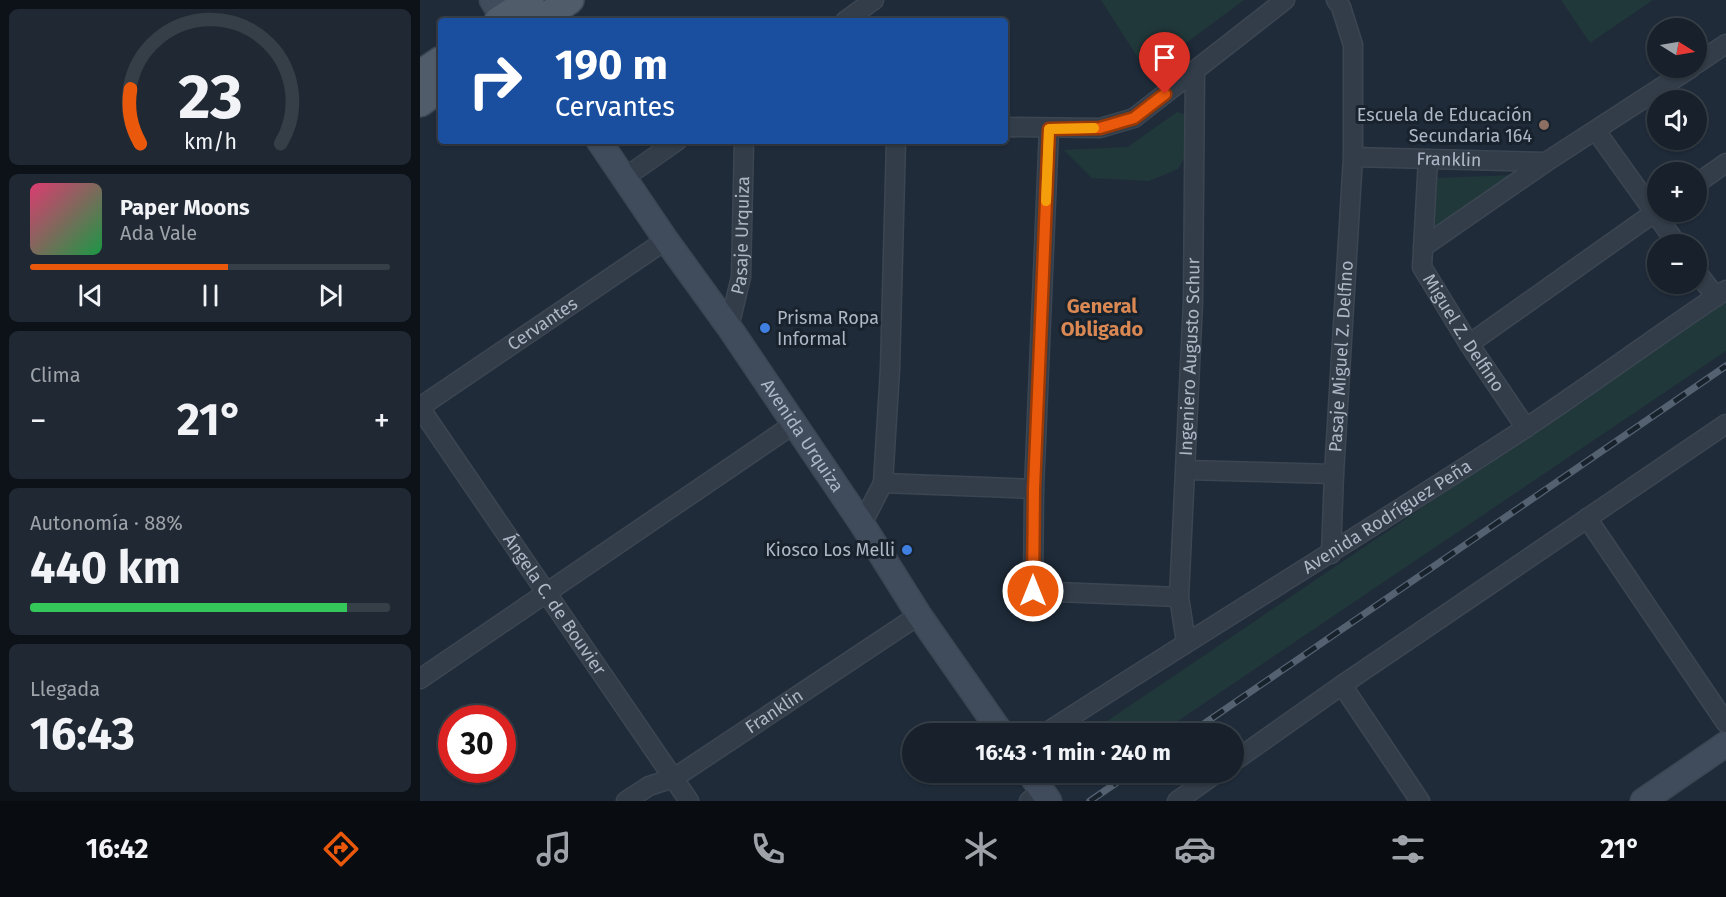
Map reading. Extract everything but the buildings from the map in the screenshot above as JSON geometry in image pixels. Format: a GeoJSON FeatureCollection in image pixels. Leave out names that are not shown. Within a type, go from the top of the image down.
{"type":"FeatureCollection","features":[{"type":"Feature","properties":{"kind":"main road"},"geometry":{"type":"LineString","coordinates":[[516,12],[570,0]]}},
{"type":"Feature","properties":{"kind":"main road"},"geometry":{"type":"LineString","coordinates":[[420,74],[438,62]]}},
{"type":"Feature","properties":{"kind":"main road"},"geometry":{"type":"LineString","coordinates":[[420,103],[438,90]]}},
{"type":"Feature","properties":{"kind":"street"},"geometry":{"type":"LineString","coordinates":[[855,13],[874,0]]}},
{"type":"Feature","properties":{"kind":"street"},"geometry":{"type":"LineString","coordinates":[[1008,127],[1100,128],[1134,118],[1285,0]]}},
{"type":"Feature","properties":{"kind":"street"},"geometry":{"type":"LineString","coordinates":[[1336,0],[1341,7],[1353,45],[1353,157]]}},
{"type":"Feature","properties":{"kind":"street"},"geometry":{"type":"LineString","coordinates":[[1707,57],[1726,44]]}},
{"type":"Feature","properties":{"kind":"street","name":"Ingeniero Augusto Schur"},"geometry":{"type":"LineString","coordinates":[[1186,642],[1179,597],[1193,302],[1195,70]]}},
{"type":"Feature","properties":{"kind":"street"},"geometry":{"type":"LineString","coordinates":[[1423,247],[1546,162],[1676,78]]}},
{"type":"Feature","properties":{"kind":"street"},"geometry":{"type":"LineString","coordinates":[[1049,129],[1034,489],[1033,591],[1179,597]]}},
{"type":"Feature","properties":{"kind":"street"},"geometry":{"type":"LineString","coordinates":[[1596,131],[1647,200]]}},
{"type":"Feature","properties":{"kind":"street","name":"Avenida Urquiza"},"geometry":{"type":"LineString","coordinates":[[600,144],[729,327],[862,524],[919,615],[994,723]]}},
{"type":"Feature","properties":{"kind":"street"},"geometry":{"type":"LineString","coordinates":[[624,178],[673,144]]}},
{"type":"Feature","properties":{"kind":"street","name":"Pasaje Urquiza"},"geometry":{"type":"LineString","coordinates":[[729,327],[741,277],[744,144]]}},
{"type":"Feature","properties":{"kind":"street"},"geometry":{"type":"LineString","coordinates":[[862,524],[883,483],[890,369],[896,144]]}},
{"type":"Feature","properties":{"kind":"street","name":"Franklin"},"geometry":{"type":"LineString","coordinates":[[1353,157],[1546,162]]}},
{"type":"Feature","properties":{"kind":"street","name":"Pasaje Miguel Z. Delfino"},"geometry":{"type":"LineString","coordinates":[[1331,554],[1353,157]]}},
{"type":"Feature","properties":{"kind":"street","name":"Miguel Z. Delfino"},"geometry":{"type":"LineString","coordinates":[[1428,159],[1422,267],[1469,344],[1526,428]]}},
{"type":"Feature","properties":{"kind":"street"},"geometry":{"type":"LineString","coordinates":[[1707,177],[1726,164]]}},
{"type":"Feature","properties":{"kind":"street"},"geometry":{"type":"LineString","coordinates":[[1469,344],[1647,218]]}},
{"type":"Feature","properties":{"kind":"street","name":"Cervantes"},"geometry":{"type":"LineString","coordinates":[[420,407],[666,240]]}},
{"type":"Feature","properties":{"kind":"street"},"geometry":{"type":"LineString","coordinates":[[1707,281],[1721,293]]}},
{"type":"Feature","properties":{"kind":"street","name":"Avenida Rodríguez Peña"},"geometry":{"type":"LineString","coordinates":[[1061,723],[1186,642],[1331,554],[1526,428],[1721,293]]}},
{"type":"Feature","properties":{"kind":"street","name":"Ángela C. de Bouvier"},"geometry":{"type":"LineString","coordinates":[[420,407],[689,801]]}},
{"type":"Feature","properties":{"kind":"street"},"geometry":{"type":"LineString","coordinates":[[420,680],[794,424]]}},
{"type":"Feature","properties":{"kind":"street"},"geometry":{"type":"LineString","coordinates":[[1244,754],[1726,424]]}},
{"type":"Feature","properties":{"kind":"street"},"geometry":{"type":"LineString","coordinates":[[1186,470],[1334,474]]}},
{"type":"Feature","properties":{"kind":"street"},"geometry":{"type":"LineString","coordinates":[[883,483],[1034,489]]}},
{"type":"Feature","properties":{"kind":"street"},"geometry":{"type":"LineString","coordinates":[[1587,518],[1726,723]]}},
{"type":"Feature","properties":{"kind":"street","name":"Franklin"},"geometry":{"type":"LineString","coordinates":[[626,801],[649,786],[674,778],[919,615]]}},
{"type":"Feature","properties":{"kind":"street"},"geometry":{"type":"LineString","coordinates":[[1342,685],[1420,801]]}},
{"type":"Feature","properties":{"kind":"street"},"geometry":{"type":"LineString","coordinates":[[1643,801],[1726,744]]}},
{"type":"Feature","properties":{"kind":"street"},"geometry":{"type":"LineString","coordinates":[[1177,801],[1202,783]]}},
{"type":"Feature","properties":{"kind":"green space"},"geometry":{"type":"Polygon","coordinates":[[[1101,0],[1244,0],[1147,72],[1101,0]]]}},
{"type":"Feature","properties":{"kind":"green space"},"geometry":{"type":"Polygon","coordinates":[[[1561,0],[1653,0],[1590,43],[1561,0]]]}},
{"type":"Feature","properties":{"kind":"green space"},"geometry":{"type":"Polygon","coordinates":[[[1177,112],[1186,115],[1187,153],[1178,169],[1149,181],[1092,178],[1064,150],[1128,147],[1177,112]]]}},
{"type":"Feature","properties":{"kind":"green space"},"geometry":{"type":"Polygon","coordinates":[[[1515,175],[1433,233],[1437,178],[1515,175]]]}},
{"type":"Feature","properties":{"kind":"green space"},"geometry":{"type":"Polygon","coordinates":[[[1726,302],[1726,351],[1175,723],[1104,723],[1726,302]]]}},
{"type":"Feature","properties":{"kind":"railway"},"geometry":{"type":"LineString","coordinates":[[1205,723],[1726,366]]}},
{"type":"Feature","properties":{"kind":"railway"},"geometry":{"type":"LineString","coordinates":[[1090,801],[1116,783]]}},
{"type":"Feature","properties":{"kind":"slow traffic"},"geometry":{"type":"LineString","coordinates":[[1046,201],[1049,129],[1094,128]]}},
{"type":"Feature","properties":{"kind":"place","name":"Escuela de Educación Secundaria 164"},"geometry":{"type":"Point","coordinates":[1544,125]}},
{"type":"Feature","properties":{"kind":"place","name":"Prisma Ropa Informal"},"geometry":{"type":"Point","coordinates":[765,328]}},
{"type":"Feature","properties":{"kind":"place","name":"Kiosco Los Melli"},"geometry":{"type":"Point","coordinates":[907,550]}},
{"type":"Feature","properties":{"kind":"district","name":"General Obligado"},"geometry":{"type":"Point","coordinates":[1102,318]}},
{"type":"Feature","properties":{"kind":"route"},"geometry":{"type":"LineString","coordinates":[[1033,591],[1034,489],[1049,129],[1100,128],[1134,118],[1165,94]]}}]}
